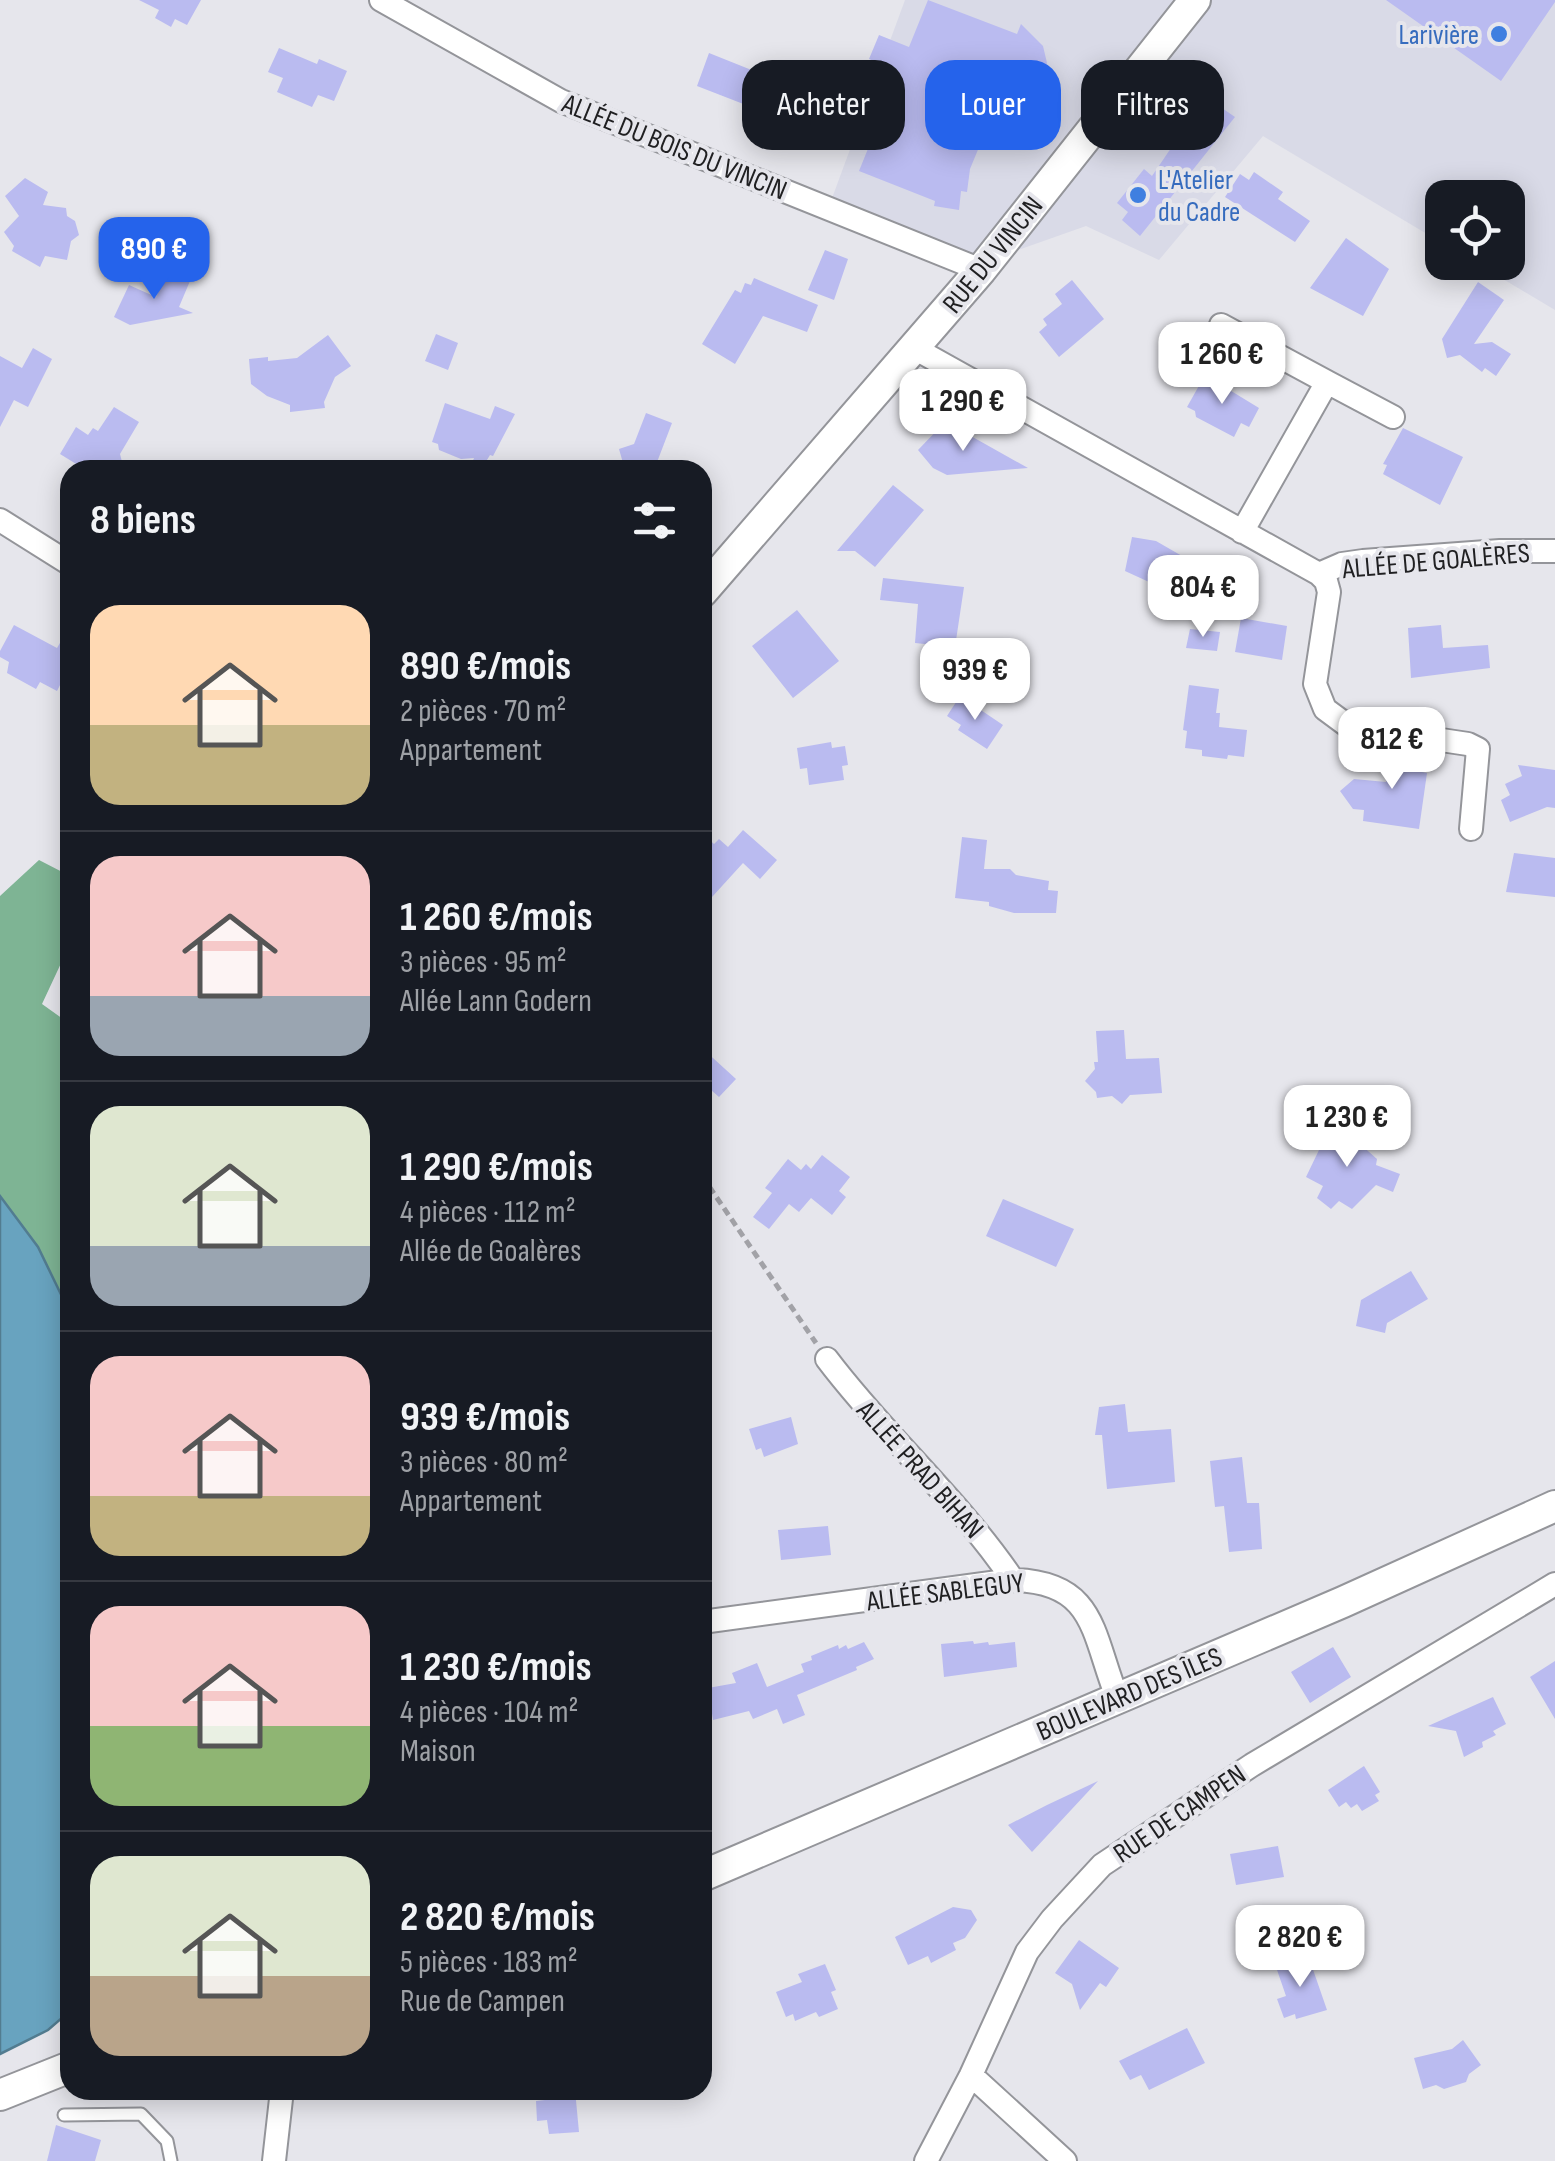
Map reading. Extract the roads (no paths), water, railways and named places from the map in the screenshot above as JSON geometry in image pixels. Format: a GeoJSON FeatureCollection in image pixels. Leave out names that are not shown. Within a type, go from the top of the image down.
{"type":"FeatureCollection","features":[{"type":"Feature","properties":{"kind":"main road","name":"RUE DU VINCIN"},"geometry":{"type":"LineString","coordinates":[[712,580],[981,270],[1195,0]]}},
{"type":"Feature","properties":{"kind":"main road","name":"BOULEVARD DES ÎLES"},"geometry":{"type":"LineString","coordinates":[[712,1872],[1342,1602],[1555,1506]]}},
{"type":"Feature","properties":{"kind":"main road"},"geometry":{"type":"LineString","coordinates":[[0,2098],[60,2071]]}},
{"type":"Feature","properties":{"kind":"main road"},"geometry":{"type":"LineString","coordinates":[[0,2098],[60,2099]]}},
{"type":"Feature","properties":{"kind":"street","name":"ALLÉE DU BOIS DU VINCIN"},"geometry":{"type":"LineString","coordinates":[[381,0],[561,101],[981,270]]}},
{"type":"Feature","properties":{"kind":"street"},"geometry":{"type":"LineString","coordinates":[[1221,325],[1393,416]]}},
{"type":"Feature","properties":{"kind":"street","name":"ALLÉE DE GOALÈRES"},"geometry":{"type":"LineString","coordinates":[[914,348],[1319,574],[1329,592],[1315,684],[1324,709],[1348,726],[1468,744],[1478,749],[1471,829]]}},
{"type":"Feature","properties":{"kind":"street"},"geometry":{"type":"LineString","coordinates":[[1242,532],[1326,382]]}},
{"type":"Feature","properties":{"kind":"street"},"geometry":{"type":"LineString","coordinates":[[0,520],[60,558]]}},
{"type":"Feature","properties":{"kind":"street","name":"ALLÉE DE GOALÈRES"},"geometry":{"type":"LineString","coordinates":[[1319,574],[1342,564],[1364,561],[1555,551]]}},
{"type":"Feature","properties":{"kind":"street","name":"ALLÉE PRAD BIHAN"},"geometry":{"type":"LineString","coordinates":[[827,1359],[857,1398],[992,1548],[1013,1580]]}},
{"type":"Feature","properties":{"kind":"street","name":"ALLÉE SABLEGUY"},"geometry":{"type":"LineString","coordinates":[[712,1621],[1013,1580],[1040,1581],[1071,1594],[1087,1611],[1117,1697]]}},
{"type":"Feature","properties":{"kind":"street","name":"RUE DE CAMPEN"},"geometry":{"type":"LineString","coordinates":[[926,2161],[1028,1952],[1052,1919],[1102,1865],[1252,1765],[1555,1584]]}},
{"type":"Feature","properties":{"kind":"street"},"geometry":{"type":"LineString","coordinates":[[971,2074],[1065,2161]]}},
{"type":"Feature","properties":{"kind":"street"},"geometry":{"type":"LineString","coordinates":[[274,2161],[281,2100]]}},
{"type":"Feature","properties":{"kind":"lane"},"geometry":{"type":"LineString","coordinates":[[67,2100],[141,2114],[166,2141],[171,2161]]}},
{"type":"Feature","properties":{"kind":"water"},"geometry":{"type":"Polygon","coordinates":[[[0,1196],[38,1247],[60,1292],[60,2020],[48,2030],[0,2054],[0,1196]]]}},
{"type":"Feature","properties":{"kind":"place","name":"Larivière"},"geometry":{"type":"Point","coordinates":[1499,34]}},
{"type":"Feature","properties":{"kind":"place","name":"L'Atelier du Cadre"},"geometry":{"type":"Point","coordinates":[1138,195]}}]}
